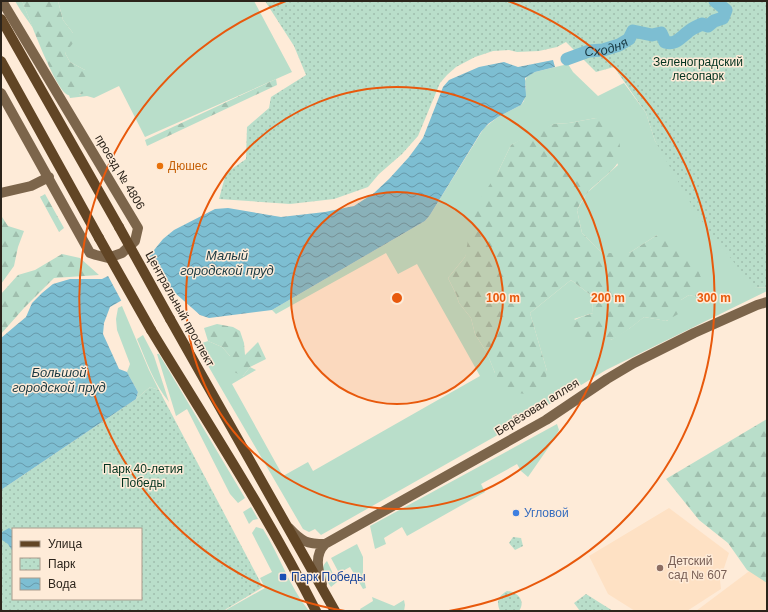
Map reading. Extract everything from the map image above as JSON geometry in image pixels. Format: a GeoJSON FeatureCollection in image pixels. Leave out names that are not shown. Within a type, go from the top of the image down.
{"type":"FeatureCollection","features":[{"type":"Feature","properties":{"kind":"main road","name":"Центральный проспект"},"geometry":{"type":"LineString","coordinates":[[1,19],[336,611]]}},
{"type":"Feature","properties":{"kind":"main road"},"geometry":{"type":"LineString","coordinates":[[1,61],[151,330],[267,521],[316,611]]}},
{"type":"Feature","properties":{"kind":"street","name":"проезд № 4806"},"geometry":{"type":"LineString","coordinates":[[1,93],[90,253],[108,258],[122,253],[134,241],[138,228],[2,1]]}},
{"type":"Feature","properties":{"kind":"street"},"geometry":{"type":"LineString","coordinates":[[1,193],[31,186],[49,177]]}},
{"type":"Feature","properties":{"kind":"street","name":"Берёзовая аллея"},"geometry":{"type":"LineString","coordinates":[[326,544],[546,420],[607,379],[634,363],[694,333],[756,305],[767,302]]}},
{"type":"Feature","properties":{"kind":"street"},"geometry":{"type":"LineString","coordinates":[[286,524],[305,542],[312,544],[326,544]]}},
{"type":"Feature","properties":{"kind":"street"},"geometry":{"type":"LineString","coordinates":[[322,586],[317,567],[319,553],[326,544]]}},
{"type":"Feature","properties":{"kind":"shaded area","name":"Детский сад № 607"},"geometry":{"type":"Polygon","coordinates":[[[669,508],[729,553],[720,580],[721,589],[687,611],[635,611],[608,594],[589,556],[669,508]]]}},
{"type":"Feature","properties":{"kind":"shaded area"},"geometry":{"type":"Polygon","coordinates":[[[767,559],[767,611],[696,611],[764,560],[767,559]]]}},
{"type":"Feature","properties":{"kind":"green space"},"geometry":{"type":"Polygon","coordinates":[[[15,1],[22,1],[33,28],[21,11],[15,1]]]}},
{"type":"Feature","properties":{"kind":"green space"},"geometry":{"type":"Polygon","coordinates":[[[22,1],[58,1],[63,20],[73,33],[74,42],[65,53],[70,62],[85,70],[88,82],[86,92],[72,96],[68,95],[63,90],[50,67],[22,1]]]}},
{"type":"Feature","properties":{"kind":"green space"},"geometry":{"type":"Polygon","coordinates":[[[58,1],[254,1],[292,72],[145,137],[119,86],[94,98],[87,96],[70,98],[69,95],[81,95],[85,70],[70,62],[65,53],[73,33],[63,20],[58,1]]]}},
{"type":"Feature","properties":{"kind":"green space","name":"Зеленоградский лесопарк"},"geometry":{"type":"Polygon","coordinates":[[[265,1],[767,1],[767,287],[753,287],[698,216],[655,141],[646,113],[614,67],[596,72],[566,42],[557,47],[539,51],[493,51],[475,57],[456,67],[440,83],[418,136],[402,154],[379,174],[368,187],[334,199],[290,204],[219,199],[226,173],[246,159],[247,127],[269,108],[271,97],[306,75],[294,46],[265,1]]]}},
{"type":"Feature","properties":{"kind":"green space"},"geometry":{"type":"Polygon","coordinates":[[[568,64],[573,72],[598,96],[624,83],[646,113],[655,141],[756,288],[767,287],[767,291],[606,370],[510,428],[321,535],[315,529],[309,532],[303,529],[196,345],[208,341],[222,347],[230,356],[243,376],[250,367],[256,370],[232,384],[283,476],[308,462],[313,471],[480,376],[417,264],[398,274],[386,253],[276,314],[272,310],[425,221],[484,128],[498,117],[521,105],[524,101],[526,88],[525,81],[527,76],[535,72],[568,64]],[[596,118],[554,124],[511,145],[498,172],[465,257],[448,278],[459,303],[471,318],[475,334],[487,353],[495,373],[547,371],[530,313],[571,280],[592,296],[593,313],[574,319],[611,340],[644,317],[667,321],[681,300],[689,295],[710,300],[657,235],[629,253],[602,253],[582,233],[577,210],[587,193],[618,165],[596,118]]]}},
{"type":"Feature","properties":{"kind":"green space"},"geometry":{"type":"Polygon","coordinates":[[[276,79],[277,85],[147,146],[145,140],[276,79]]]}},
{"type":"Feature","properties":{"kind":"green space"},"geometry":{"type":"Polygon","coordinates":[[[596,118],[613,125],[618,138],[620,157],[612,170],[587,193],[577,210],[582,233],[602,253],[629,253],[657,235],[676,244],[696,265],[710,300],[689,295],[681,300],[680,313],[666,321],[644,317],[617,337],[610,340],[599,340],[567,331],[574,320],[593,313],[592,296],[571,280],[530,313],[547,371],[545,385],[525,394],[505,391],[495,373],[487,353],[475,334],[471,318],[459,303],[448,278],[465,257],[470,229],[477,204],[498,172],[511,145],[538,130],[554,124],[596,118]]]}},
{"type":"Feature","properties":{"kind":"green space"},"geometry":{"type":"Polygon","coordinates":[[[45,194],[64,228],[59,232],[40,197],[45,194]]]}},
{"type":"Feature","properties":{"kind":"green space"},"geometry":{"type":"Polygon","coordinates":[[[2,217],[8,226],[24,231],[18,247],[14,266],[1,284],[2,217]]]}},
{"type":"Feature","properties":{"kind":"green space"},"geometry":{"type":"Polygon","coordinates":[[[62,254],[80,258],[99,275],[54,278],[1,334],[1,294],[18,275],[35,270],[62,254]]]}},
{"type":"Feature","properties":{"kind":"green space"},"geometry":{"type":"Polygon","coordinates":[[[122,306],[159,390],[150,387],[136,399],[138,392],[127,372],[130,364],[117,330],[116,319],[118,308],[122,306]]]}},
{"type":"Feature","properties":{"kind":"green space"},"geometry":{"type":"Polygon","coordinates":[[[217,324],[233,327],[240,331],[244,343],[245,355],[258,342],[266,359],[250,367],[243,376],[234,372],[229,365],[230,356],[222,347],[208,341],[204,328],[217,324]]]}},
{"type":"Feature","properties":{"kind":"green space"},"geometry":{"type":"Polygon","coordinates":[[[143,335],[154,356],[169,402],[155,380],[137,339],[143,335]]]}},
{"type":"Feature","properties":{"kind":"green space"},"geometry":{"type":"Polygon","coordinates":[[[157,354],[159,354],[245,498],[238,503],[230,494],[187,409],[176,416],[157,354]]]}},
{"type":"Feature","properties":{"kind":"green space","name":"Парк 40-летия Победы"},"geometry":{"type":"Polygon","coordinates":[[[150,387],[159,390],[263,587],[223,611],[1,611],[1,490],[136,399],[150,387]]]}},
{"type":"Feature","properties":{"kind":"green space"},"geometry":{"type":"Polygon","coordinates":[[[767,419],[767,583],[747,570],[728,543],[699,520],[666,479],[767,419]]]}},
{"type":"Feature","properties":{"kind":"green space"},"geometry":{"type":"Polygon","coordinates":[[[557,424],[559,430],[553,441],[528,477],[521,471],[517,464],[481,484],[485,492],[407,536],[402,527],[384,538],[386,544],[375,549],[370,526],[557,424]]]}},
{"type":"Feature","properties":{"kind":"green space"},"geometry":{"type":"Polygon","coordinates":[[[251,507],[258,519],[253,520],[249,524],[243,512],[251,507]]]}},
{"type":"Feature","properties":{"kind":"green space"},"geometry":{"type":"Polygon","coordinates":[[[256,527],[263,529],[290,581],[309,611],[224,611],[265,588],[260,578],[272,572],[252,533],[256,527]]]}},
{"type":"Feature","properties":{"kind":"green space"},"geometry":{"type":"Polygon","coordinates":[[[513,537],[521,538],[523,546],[515,550],[509,543],[513,537]]]}},
{"type":"Feature","properties":{"kind":"green space"},"geometry":{"type":"Polygon","coordinates":[[[357,544],[363,557],[363,574],[366,588],[363,589],[350,567],[339,573],[331,558],[357,544]]]}},
{"type":"Feature","properties":{"kind":"green space"},"geometry":{"type":"Polygon","coordinates":[[[327,561],[337,582],[331,587],[323,571],[324,564],[327,561]]]}},
{"type":"Feature","properties":{"kind":"green space"},"geometry":{"type":"Polygon","coordinates":[[[507,591],[514,593],[520,598],[522,604],[519,611],[500,611],[498,602],[500,597],[507,591]]]}},
{"type":"Feature","properties":{"kind":"green space"},"geometry":{"type":"Polygon","coordinates":[[[586,594],[613,611],[580,611],[574,603],[586,594]]]}},
{"type":"Feature","properties":{"kind":"green space"},"geometry":{"type":"Polygon","coordinates":[[[372,597],[394,606],[404,600],[404,611],[361,611],[360,609],[373,601],[372,597]]]}},
{"type":"Feature","properties":{"kind":"water","name":"Малый городской пруд"},"geometry":{"type":"Polygon","coordinates":[[[553,60],[555,67],[535,72],[525,78],[526,96],[521,105],[498,117],[488,124],[481,132],[425,221],[272,310],[209,318],[200,315],[166,285],[152,283],[110,307],[104,323],[103,334],[119,369],[127,372],[138,392],[136,399],[1,490],[1,338],[26,317],[32,303],[53,284],[70,279],[102,279],[150,255],[163,239],[174,230],[215,209],[228,208],[281,217],[325,212],[354,206],[374,193],[409,157],[423,138],[443,87],[449,80],[479,67],[504,62],[518,67],[553,60]]]}},
{"type":"Feature","properties":{"kind":"water"},"geometry":{"type":"Polygon","coordinates":[[[9,528],[12,530],[12,550],[8,544],[2,540],[2,532],[9,528]]]}},
{"type":"Feature","properties":{"kind":"pier"},"geometry":{"type":"Polygon","coordinates":[[[148,254],[168,289],[165,287],[153,286],[122,302],[107,274],[148,254]]]}},
{"type":"Feature","properties":{"kind":"waterway","name":"Сходня"},"geometry":{"type":"LineString","coordinates":[[567,59],[589,51],[603,50],[619,45],[629,39],[633,31],[652,35],[661,33],[665,42],[675,42],[695,27],[702,24],[708,26],[714,21],[723,18],[726,10],[715,1]]}},
{"type":"Feature","properties":{"kind":"place","name":"Дюшес"},"geometry":{"type":"Point","coordinates":[160,166]}},
{"type":"Feature","properties":{"kind":"place","name":"Угловой"},"geometry":{"type":"Point","coordinates":[516,513]}},
{"type":"Feature","properties":{"kind":"place","name":"Детский сад № 607"},"geometry":{"type":"Point","coordinates":[660,568]}},
{"type":"Feature","properties":{"kind":"place","name":"Парк Победы"},"geometry":{"type":"Point","coordinates":[283,577]}},
{"type":"Feature","properties":{"kind":"water label","name":"Большой городской пруд"},"geometry":{"type":"Point","coordinates":[59,380]}}]}
